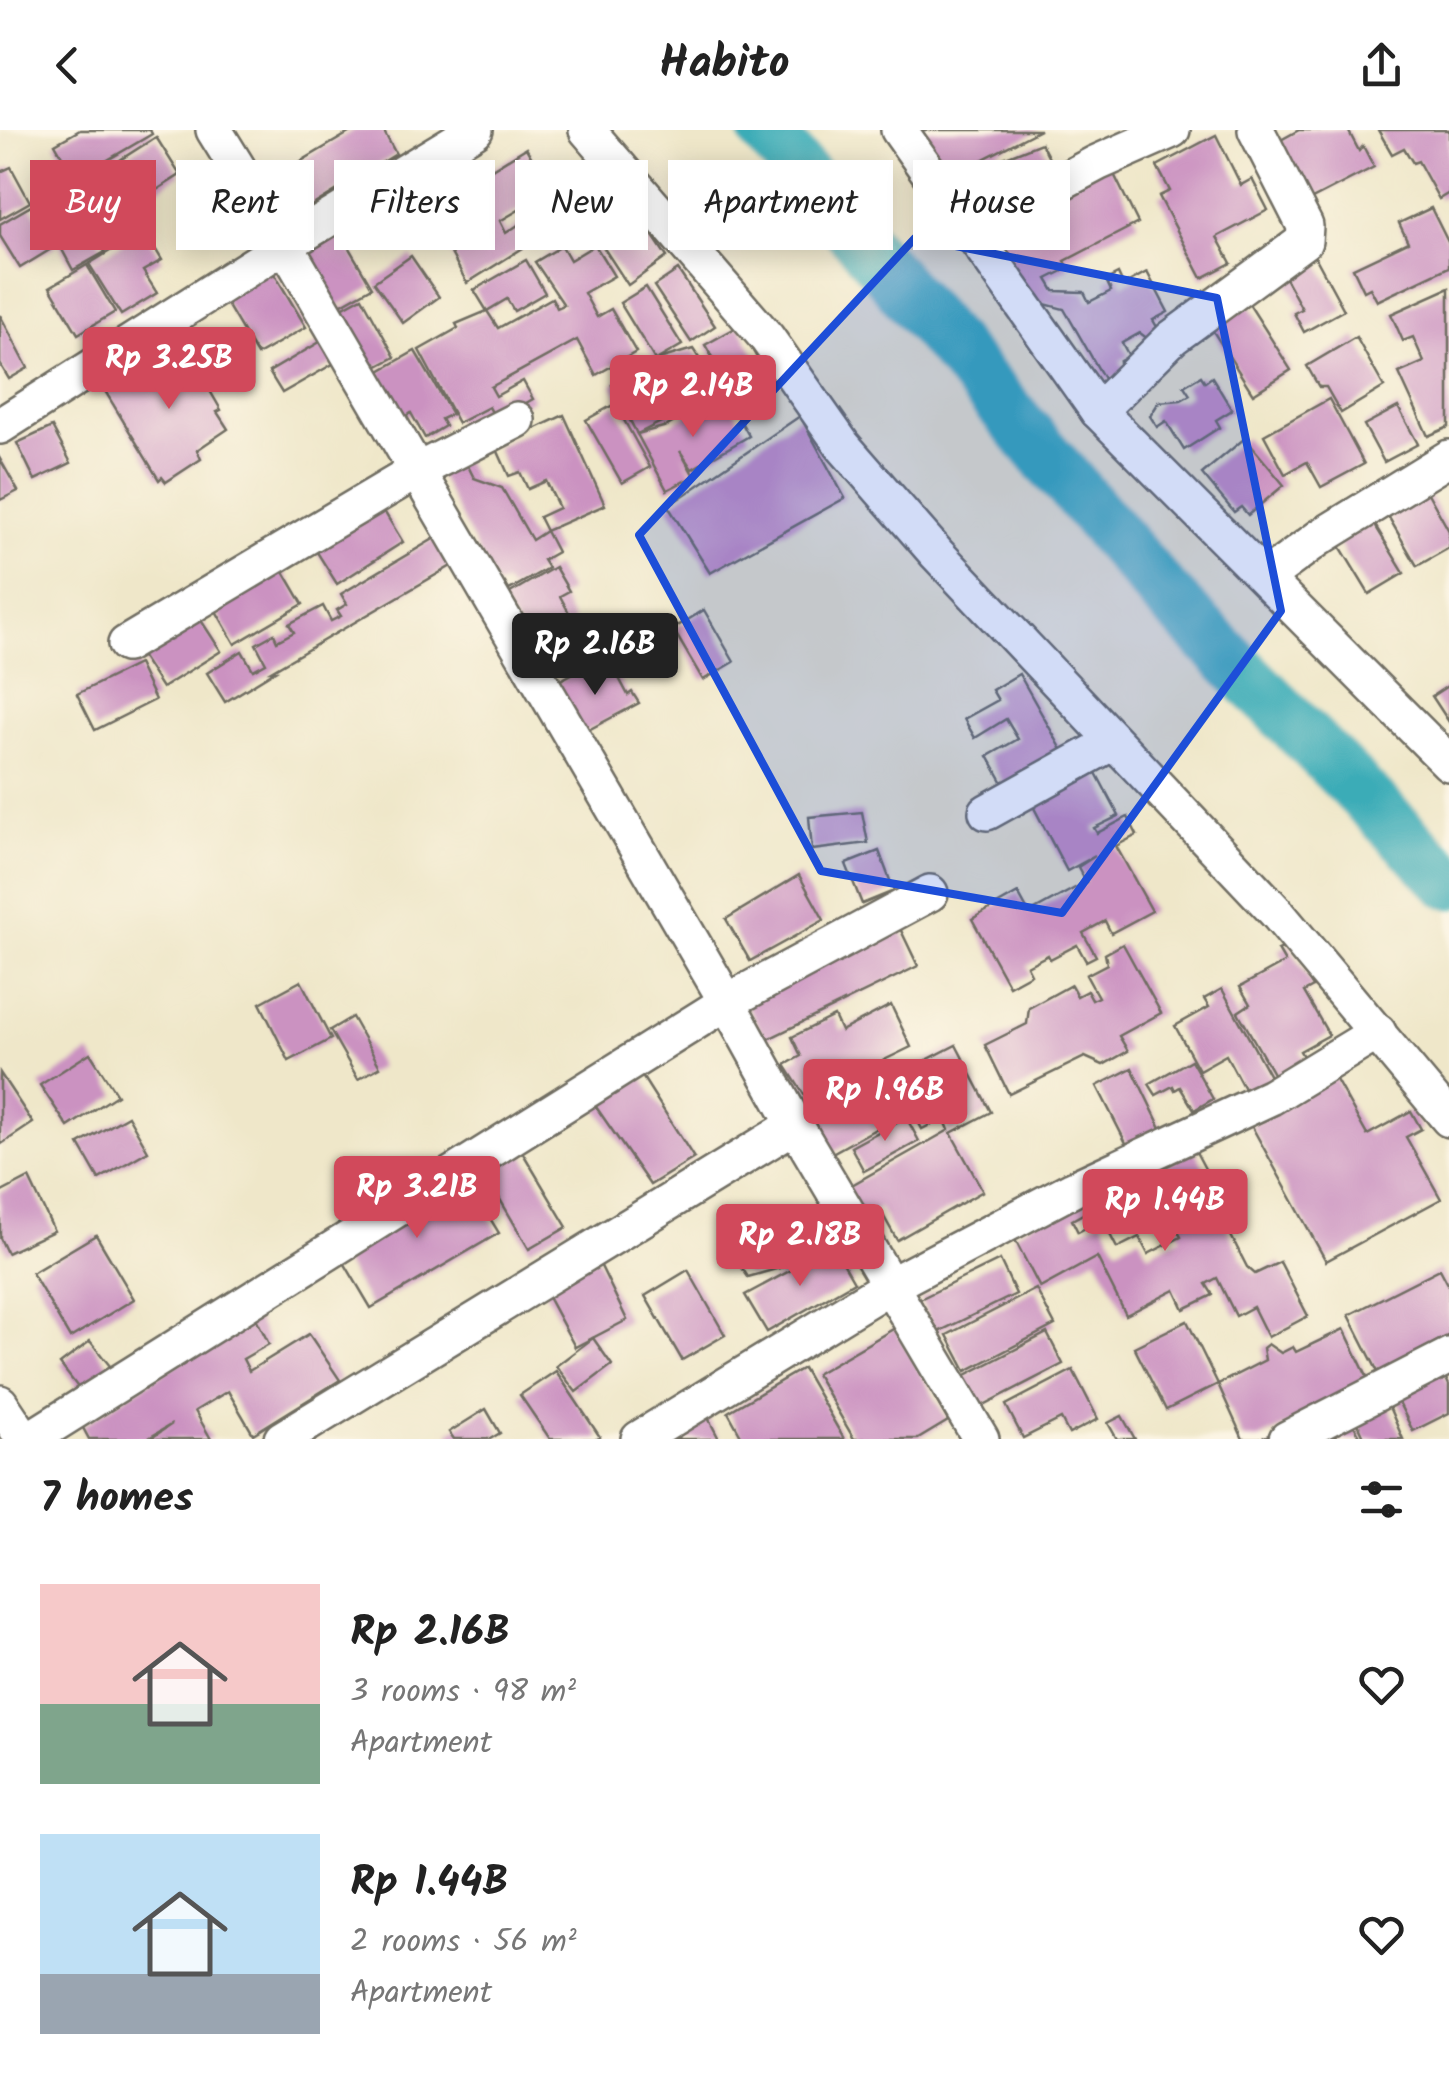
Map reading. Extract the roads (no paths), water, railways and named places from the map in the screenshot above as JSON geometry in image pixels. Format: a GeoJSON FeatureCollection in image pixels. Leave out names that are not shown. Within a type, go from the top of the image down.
{"type":"FeatureCollection","features":[{"type":"Feature","properties":{"kind":"street"},"geometry":{"type":"LineString","coordinates":[[214,130],[233,160]]}},
{"type":"Feature","properties":{"kind":"street"},"geometry":{"type":"LineString","coordinates":[[314,227],[475,130]]}},
{"type":"Feature","properties":{"kind":"street"},"geometry":{"type":"LineString","coordinates":[[587,130],[767,338],[844,446],[937,554],[1276,912],[1449,1119]]}},
{"type":"Feature","properties":{"kind":"street"},"geometry":{"type":"LineString","coordinates":[[899,130],[921,160]]}},
{"type":"Feature","properties":{"kind":"street"},"geometry":{"type":"LineString","coordinates":[[1070,177],[1172,130]]}},
{"type":"Feature","properties":{"kind":"street"},"geometry":{"type":"LineString","coordinates":[[1098,411],[1172,338],[1304,241],[1305,226],[1256,130]]}},
{"type":"Feature","properties":{"kind":"street"},"geometry":{"type":"LineString","coordinates":[[0,426],[277,250]]}},
{"type":"Feature","properties":{"kind":"street"},"geometry":{"type":"LineString","coordinates":[[288,250],[981,1439]]}},
{"type":"Feature","properties":{"kind":"street"},"geometry":{"type":"LineString","coordinates":[[986,250],[1098,411],[1449,763]]}},
{"type":"Feature","properties":{"kind":"street"},"geometry":{"type":"LineString","coordinates":[[126,644],[416,472],[517,420]]}},
{"type":"Feature","properties":{"kind":"street"},"geometry":{"type":"LineString","coordinates":[[1266,577],[1319,538],[1449,458]]}},
{"type":"Feature","properties":{"kind":"street"},"geometry":{"type":"LineString","coordinates":[[987,812],[1113,742]]}},
{"type":"Feature","properties":{"kind":"street"},"geometry":{"type":"LineString","coordinates":[[0,1402],[27,1439],[727,1002],[930,893]]}},
{"type":"Feature","properties":{"kind":"street"},"geometry":{"type":"LineString","coordinates":[[638,1439],[890,1286],[1073,1189],[1272,1096],[1378,1032]]}},
{"type":"Feature","properties":{"kind":"street"},"geometry":{"type":"LineString","coordinates":[[282,1439],[795,1124]]}},
{"type":"Feature","properties":{"kind":"street"},"geometry":{"type":"LineString","coordinates":[[1288,1439],[1449,1356]]}},
{"type":"Feature","properties":{"kind":"waterway"},"geometry":{"type":"LineString","coordinates":[[765,130],[1163,592],[1449,882]]}}]}
